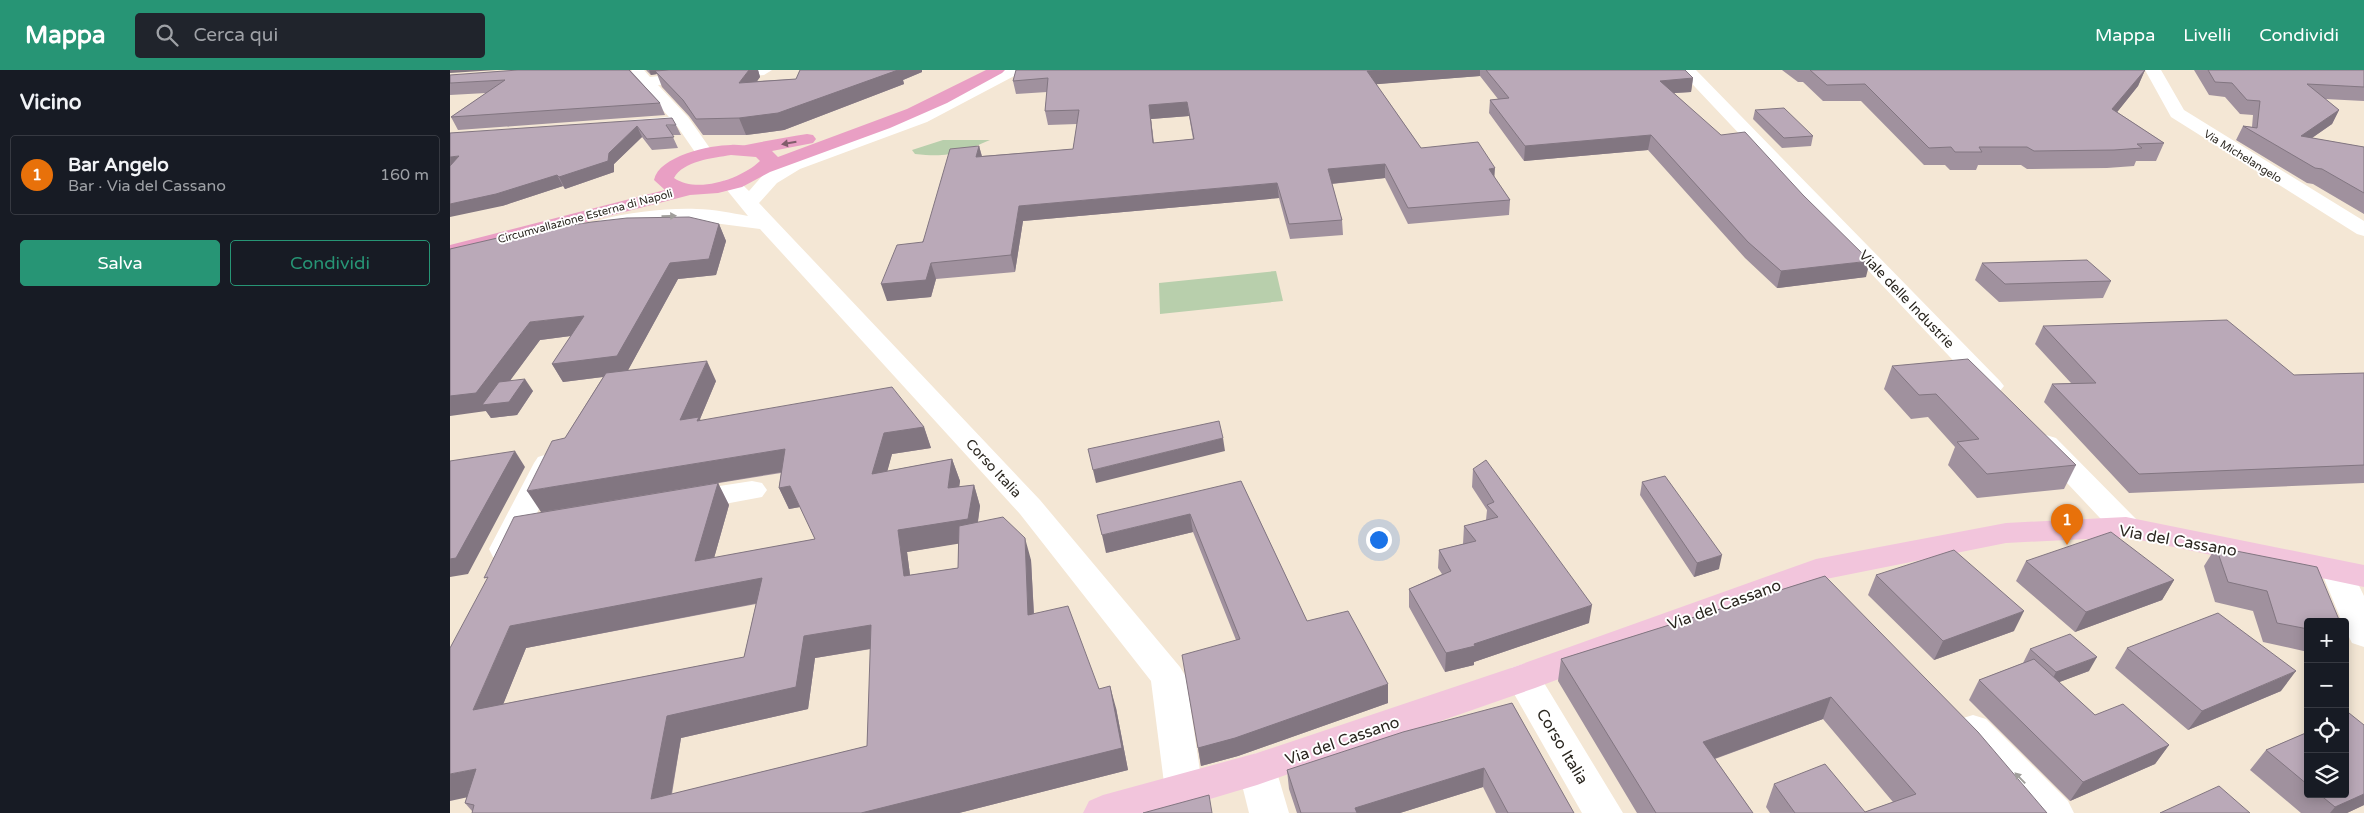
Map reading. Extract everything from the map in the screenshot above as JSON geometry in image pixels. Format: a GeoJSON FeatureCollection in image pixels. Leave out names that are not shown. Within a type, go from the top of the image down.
{"type":"FeatureCollection","features":[{"type":"Feature","properties":{"kind":"highway","name":"Circumvallazione Esterna di Napoli"},"geometry":{"type":"LineString","coordinates":[[450,236],[613,195],[665,174],[682,162],[705,154],[747,150],[816,137],[918,98],[969,70]]}},
{"type":"Feature","properties":{"kind":"highway","name":"Circumvallazione Esterna di Napoli"},"geometry":{"type":"LineString","coordinates":[[665,174],[664,180],[668,185],[749,203],[755,175],[765,168],[907,116],[942,100],[998,70]]}},
{"type":"Feature","properties":{"kind":"highway","name":"Circumvallazione Esterna di Napoli"},"geometry":{"type":"LineString","coordinates":[[747,150],[760,152],[768,156],[770,162],[765,168]]}},
{"type":"Feature","properties":{"kind":"highway","name":"Circumvallazione Esterna di Napoli"},"geometry":{"type":"LineString","coordinates":[[450,251],[691,189]]}},
{"type":"Feature","properties":{"kind":"main road","name":"Via del Cassano"},"geometry":{"type":"LineString","coordinates":[[1104,813],[1257,769],[1523,678],[1816,570],[2006,533],[2126,527],[2350,574]]}},
{"type":"Feature","properties":{"kind":"street"},"geometry":{"type":"LineString","coordinates":[[640,76],[764,70]]}},
{"type":"Feature","properties":{"kind":"street"},"geometry":{"type":"LineString","coordinates":[[450,260],[562,233],[651,217],[698,215],[749,203],[770,179],[793,164],[921,118],[1015,70]]}},
{"type":"Feature","properties":{"kind":"street","name":"Viale delle Industrie"},"geometry":{"type":"LineString","coordinates":[[1687,70],[2003,399]]}},
{"type":"Feature","properties":{"kind":"street","name":"Via Michelangelo"},"geometry":{"type":"LineString","coordinates":[[2152,70],[2177,113],[2360,226]]}},
{"type":"Feature","properties":{"kind":"street"},"geometry":{"type":"LineString","coordinates":[[640,76],[682,121],[705,154]]}},
{"type":"Feature","properties":{"kind":"street"},"geometry":{"type":"LineString","coordinates":[[624,125],[682,121]]}},
{"type":"Feature","properties":{"kind":"street","name":"Corso Italia"},"geometry":{"type":"LineString","coordinates":[[749,203],[1030,507],[1168,677],[1184,791]]}},
{"type":"Feature","properties":{"kind":"street"},"geometry":{"type":"LineString","coordinates":[[2030,427],[2126,527]]}},
{"type":"Feature","properties":{"kind":"street"},"geometry":{"type":"LineString","coordinates":[[493,572],[529,527],[556,446]]}},
{"type":"Feature","properties":{"kind":"street"},"geometry":{"type":"LineString","coordinates":[[657,506],[752,490]]}},
{"type":"Feature","properties":{"kind":"street"},"geometry":{"type":"LineString","coordinates":[[1816,570],[1844,598]]}},
{"type":"Feature","properties":{"kind":"street"},"geometry":{"type":"LineString","coordinates":[[2350,574],[2364,634]]}},
{"type":"Feature","properties":{"kind":"street","name":"Corso Italia"},"geometry":{"type":"LineString","coordinates":[[1523,678],[1603,813]]}},
{"type":"Feature","properties":{"kind":"street"},"geometry":{"type":"LineString","coordinates":[[1949,706],[2054,813]]}},
{"type":"Feature","properties":{"kind":"street"},"geometry":{"type":"LineString","coordinates":[[1257,769],[1268,813]]}},
{"type":"Feature","properties":{"kind":"green space"},"geometry":{"type":"Polygon","coordinates":[[[943,140],[990,140],[946,155],[915,154],[912,150],[943,140]]]}},
{"type":"Feature","properties":{"kind":"green space"},"geometry":{"type":"Polygon","coordinates":[[[1276,271],[1283,301],[1160,314],[1159,283],[1276,271]]]}},
{"type":"Feature","properties":{"kind":"building"},"geometry":{"type":"Polygon","coordinates":[[[518,70],[629,70],[660,103],[451,117],[505,80],[450,83],[450,75],[518,70]]]}},
{"type":"Feature","properties":{"kind":"building"},"geometry":{"type":"Polygon","coordinates":[[[749,70],[739,83],[796,79],[800,70],[898,70],[778,113],[739,118],[696,119],[683,100],[655,71],[749,70]]]}},
{"type":"Feature","properties":{"kind":"building"},"geometry":{"type":"Polygon","coordinates":[[[1016,70],[1384,70],[1367,71],[1421,148],[1478,142],[1495,168],[1489,169],[1510,200],[1408,208],[1385,164],[1328,169],[1342,220],[1289,224],[1277,183],[1019,206],[1011,255],[931,263],[926,280],[881,284],[897,245],[923,242],[950,149],[979,146],[976,157],[1073,149],[1079,110],[1045,111],[1048,78],[1013,81],[1016,70]],[[1187,102],[1149,105],[1153,143],[1194,139],[1187,102]]]}},
{"type":"Feature","properties":{"kind":"building"},"geometry":{"type":"Polygon","coordinates":[[[1486,70],[1685,70],[1693,78],[1660,81],[1721,135],[1745,132],[1803,195],[1870,261],[1781,271],[1748,242],[1651,135],[1525,146],[1490,100],[1509,98],[1486,70]]]}},
{"type":"Feature","properties":{"kind":"building"},"geometry":{"type":"Polygon","coordinates":[[[1810,70],[2145,70],[2112,109],[2164,143],[2137,144],[2142,148],[2114,150],[2034,151],[2027,147],[1979,147],[1982,152],[1955,152],[1951,147],[1929,148],[1865,84],[1827,85],[1810,70]]]}},
{"type":"Feature","properties":{"kind":"building"},"geometry":{"type":"Polygon","coordinates":[[[2208,70],[2364,70],[2364,87],[2307,84],[2339,110],[2301,136],[2364,147],[2364,193],[2322,169],[2315,168],[2243,126],[2257,128],[2260,101],[2247,100],[2232,83],[2215,82],[2208,70]]]}},
{"type":"Feature","properties":{"kind":"building"},"geometry":{"type":"Polygon","coordinates":[[[1784,108],[1813,136],[1784,138],[1755,110],[1784,108]]]}},
{"type":"Feature","properties":{"kind":"building"},"geometry":{"type":"Polygon","coordinates":[[[672,118],[676,125],[666,125],[674,137],[647,139],[637,126],[609,153],[608,161],[559,177],[557,175],[496,194],[450,204],[450,166],[459,156],[450,157],[450,133],[672,118]]]}},
{"type":"Feature","properties":{"kind":"building"},"geometry":{"type":"Polygon","coordinates":[[[689,217],[719,224],[709,259],[670,263],[617,356],[552,364],[584,316],[530,322],[476,393],[450,396],[450,249],[519,233],[592,222],[627,218],[689,217]]]}},
{"type":"Feature","properties":{"kind":"building"},"geometry":{"type":"Polygon","coordinates":[[[2087,260],[2111,281],[2005,284],[1982,263],[2087,260]]]}},
{"type":"Feature","properties":{"kind":"building"},"geometry":{"type":"Polygon","coordinates":[[[2227,320],[2294,375],[2364,373],[2364,465],[2139,474],[2052,384],[2096,383],[2043,326],[2227,320]]]}},
{"type":"Feature","properties":{"kind":"building"},"geometry":{"type":"Polygon","coordinates":[[[1968,359],[2076,465],[1987,474],[1957,442],[1979,439],[1936,394],[1919,395],[1892,366],[1968,359]]]}},
{"type":"Feature","properties":{"kind":"building"},"geometry":{"type":"Polygon","coordinates":[[[707,361],[680,420],[699,417],[697,421],[892,387],[924,427],[884,433],[872,474],[952,459],[948,488],[974,485],[968,519],[898,530],[904,576],[958,568],[959,526],[1003,517],[1025,538],[1028,615],[1068,606],[1099,689],[1110,686],[1122,748],[861,813],[472,813],[474,805],[465,803],[476,769],[450,774],[450,648],[488,577],[484,578],[514,517],[718,483],[695,561],[815,539],[790,486],[779,488],[785,449],[527,491],[552,441],[565,438],[606,373],[707,361]],[[762,578],[510,626],[473,710],[744,657],[762,578]],[[871,625],[804,636],[796,687],[667,716],[651,799],[867,746],[871,625]]]}},
{"type":"Feature","properties":{"kind":"building"},"geometry":{"type":"Polygon","coordinates":[[[525,379],[509,402],[482,405],[499,382],[525,379]]]}},
{"type":"Feature","properties":{"kind":"building"},"geometry":{"type":"Polygon","coordinates":[[[1219,421],[1223,438],[1093,470],[1088,449],[1219,421]]]}},
{"type":"Feature","properties":{"kind":"building"},"geometry":{"type":"Polygon","coordinates":[[[515,451],[456,558],[450,559],[450,461],[515,451]]]}},
{"type":"Feature","properties":{"kind":"building"},"geometry":{"type":"Polygon","coordinates":[[[1486,460],[1592,605],[1474,644],[1475,646],[1446,653],[1409,589],[1451,571],[1439,550],[1476,541],[1464,526],[1498,517],[1487,505],[1494,502],[1473,469],[1486,460]]]}},
{"type":"Feature","properties":{"kind":"building"},"geometry":{"type":"Polygon","coordinates":[[[1665,476],[1722,555],[1697,563],[1642,482],[1665,476]]]}},
{"type":"Feature","properties":{"kind":"building"},"geometry":{"type":"Polygon","coordinates":[[[1241,481],[1307,621],[1348,611],[1388,684],[1235,738],[1198,748],[1182,655],[1240,639],[1190,514],[1102,535],[1097,515],[1241,481]]]}},
{"type":"Feature","properties":{"kind":"building"},"geometry":{"type":"Polygon","coordinates":[[[2111,532],[2174,580],[2086,612],[2026,561],[2111,532]]]}},
{"type":"Feature","properties":{"kind":"building"},"geometry":{"type":"Polygon","coordinates":[[[2216,547],[2317,567],[2338,618],[2304,618],[2304,628],[2277,623],[2267,591],[2228,582],[2216,547]]]}},
{"type":"Feature","properties":{"kind":"building"},"geometry":{"type":"Polygon","coordinates":[[[1954,550],[2024,611],[1943,641],[1876,575],[1954,550]]]}},
{"type":"Feature","properties":{"kind":"building"},"geometry":{"type":"Polygon","coordinates":[[[1825,576],[1978,732],[2047,813],[1795,813],[1774,784],[1825,764],[1865,812],[1916,794],[1831,697],[1703,742],[1753,813],[1656,813],[1561,659],[1825,576]]]}},
{"type":"Feature","properties":{"kind":"building"},"geometry":{"type":"Polygon","coordinates":[[[2218,613],[2296,671],[2202,711],[2127,648],[2218,613]]]}},
{"type":"Feature","properties":{"kind":"building"},"geometry":{"type":"Polygon","coordinates":[[[2070,634],[2097,657],[2056,672],[2030,649],[2070,634]]]}},
{"type":"Feature","properties":{"kind":"building"},"geometry":{"type":"Polygon","coordinates":[[[2034,659],[2095,715],[2123,704],[2169,745],[2083,782],[1979,680],[2034,659]]]}},
{"type":"Feature","properties":{"kind":"building"},"geometry":{"type":"Polygon","coordinates":[[[1512,703],[1574,813],[1508,813],[1484,768],[1355,808],[1357,813],[1301,813],[1287,770],[1403,732],[1512,703]]]}},
{"type":"Feature","properties":{"kind":"building"},"geometry":{"type":"Polygon","coordinates":[[[2349,713],[2364,725],[2364,794],[2335,807],[2324,798],[2349,798],[2349,713]]]}},
{"type":"Feature","properties":{"kind":"building"},"geometry":{"type":"Polygon","coordinates":[[[2304,734],[2304,782],[2266,750],[2304,734]]]}},
{"type":"Feature","properties":{"kind":"building"},"geometry":{"type":"Polygon","coordinates":[[[2219,786],[2250,813],[2160,813],[2219,786]]]}},
{"type":"Feature","properties":{"kind":"building"},"geometry":{"type":"Polygon","coordinates":[[[1209,795],[1212,813],[1143,813],[1209,795]]]}},
{"type":"Feature","properties":{"kind":"place","name":"Bar Angelo"},"geometry":{"type":"Point","coordinates":[2067,545]}}]}
